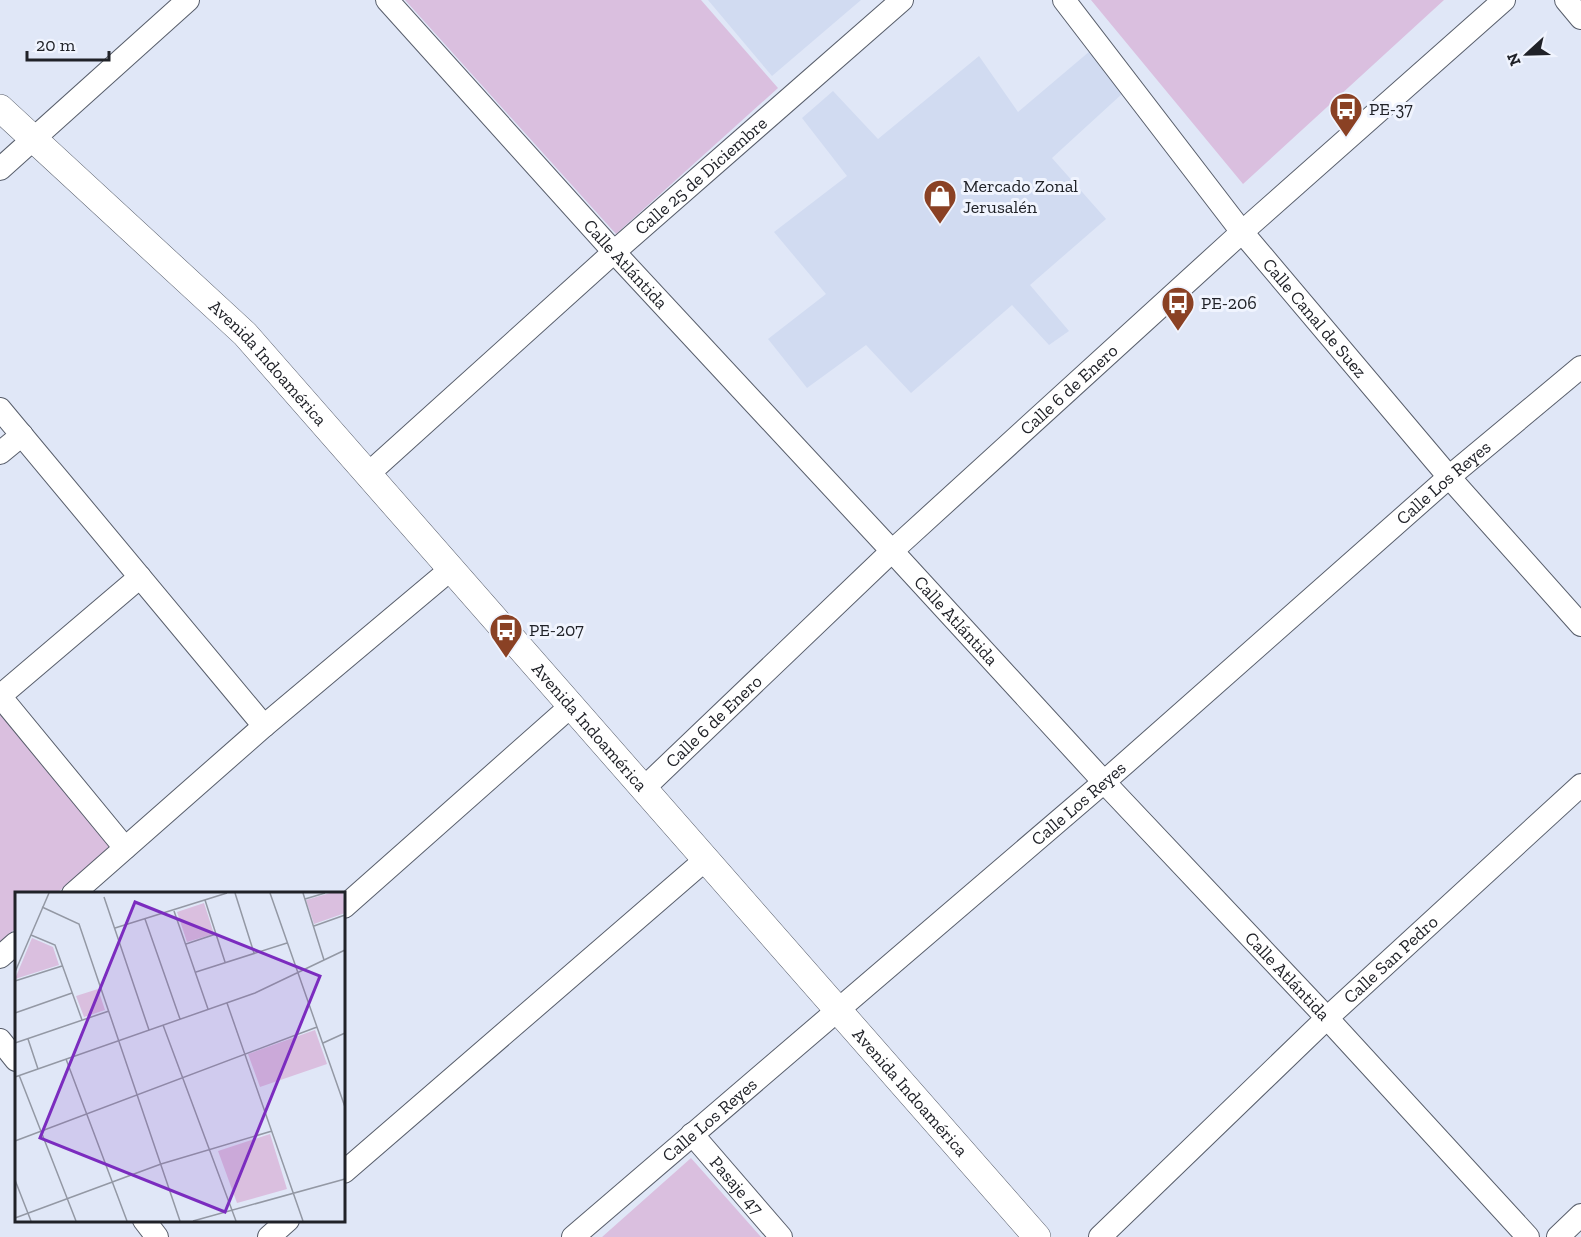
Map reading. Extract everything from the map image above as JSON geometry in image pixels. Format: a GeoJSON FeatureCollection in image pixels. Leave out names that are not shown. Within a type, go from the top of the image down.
{"type":"FeatureCollection","features":[{"type":"Feature","properties":{"kind":"street"},"geometry":{"type":"LineString","coordinates":[[0,169],[188,0]]}},
{"type":"Feature","properties":{"kind":"street","name":"Calle Atlántida"},"geometry":{"type":"LineString","coordinates":[[387,0],[614,252],[1528,1237]]}},
{"type":"Feature","properties":{"kind":"street","name":"Calle 25 de Diciembre"},"geometry":{"type":"LineString","coordinates":[[368,474],[614,252],[902,0]]}},
{"type":"Feature","properties":{"kind":"street","name":"Calle Canal de Suez"},"geometry":{"type":"LineString","coordinates":[[1064,0],[1242,232],[1449,477],[1581,625]]}},
{"type":"Feature","properties":{"kind":"street","name":"Calle 6 de Enero"},"geometry":{"type":"LineString","coordinates":[[643,789],[892,551],[1242,232],[1504,0]]}},
{"type":"Feature","properties":{"kind":"street"},"geometry":{"type":"LineString","coordinates":[[1566,0],[1581,18]]}},
{"type":"Feature","properties":{"kind":"street","name":"Avenida Indoamérica"},"geometry":{"type":"LineString","coordinates":[[0,108],[245,334],[1037,1237]]}},
{"type":"Feature","properties":{"kind":"street","name":"Calle Los Reyes"},"geometry":{"type":"LineString","coordinates":[[573,1237],[1104,782],[1449,477],[1581,367]]}},
{"type":"Feature","properties":{"kind":"street"},"geometry":{"type":"LineString","coordinates":[[0,409],[264,726]]}},
{"type":"Feature","properties":{"kind":"street"},"geometry":{"type":"LineString","coordinates":[[0,453],[22,435]]}},
{"type":"Feature","properties":{"kind":"street"},"geometry":{"type":"LineString","coordinates":[[75,892],[264,726],[451,569]]}},
{"type":"Feature","properties":{"kind":"street"},"geometry":{"type":"LineString","coordinates":[[125,848],[0,696],[140,577]]}},
{"type":"Feature","properties":{"kind":"street"},"geometry":{"type":"LineString","coordinates":[[345,906],[571,706]]}},
{"type":"Feature","properties":{"kind":"street","name":"Calle San Pedro"},"geometry":{"type":"LineString","coordinates":[[1100,1237],[1327,1018],[1581,785]]}},
{"type":"Feature","properties":{"kind":"street"},"geometry":{"type":"LineString","coordinates":[[345,1171],[705,860]]}},
{"type":"Feature","properties":{"kind":"street"},"geometry":{"type":"LineString","coordinates":[[0,957],[15,944]]}},
{"type":"Feature","properties":{"kind":"street"},"geometry":{"type":"LineString","coordinates":[[0,1040],[15,1059]]}},
{"type":"Feature","properties":{"kind":"street","name":"Pasaje 47"},"geometry":{"type":"LineString","coordinates":[[693,1134],[781,1237]]}},
{"type":"Feature","properties":{"kind":"street"},"geometry":{"type":"LineString","coordinates":[[1558,1237],[1581,1215]]}},
{"type":"Feature","properties":{"kind":"street"},"geometry":{"type":"LineString","coordinates":[[145,1222],[157,1237]]}},
{"type":"Feature","properties":{"kind":"street"},"geometry":{"type":"LineString","coordinates":[[268,1237],[287,1222]]}},
{"type":"Feature","properties":{"kind":"shaded area"},"geometry":{"type":"Polygon","coordinates":[[[405,0],[701,0],[778,88],[616,234],[405,0]]]}},
{"type":"Feature","properties":{"kind":"shaded area"},"geometry":{"type":"Polygon","coordinates":[[[708,0],[861,0],[772,76],[708,0]]]}},
{"type":"Feature","properties":{"kind":"shaded area"},"geometry":{"type":"Polygon","coordinates":[[[1091,0],[1444,0],[1243,184],[1091,0]]]}},
{"type":"Feature","properties":{"kind":"shaded area","name":"Mercado Zonal Jerusalén"},"geometry":{"type":"Polygon","coordinates":[[[1090,51],[1123,93],[1052,158],[1106,219],[1030,285],[1069,331],[1049,345],[1012,305],[911,393],[866,345],[807,388],[768,339],[826,294],[774,232],[847,176],[802,118],[833,91],[878,139],[979,56],[1018,112],[1090,51]]]}},
{"type":"Feature","properties":{"kind":"shaded area"},"geometry":{"type":"Polygon","coordinates":[[[0,714],[111,846],[58,892],[15,892],[15,929],[0,943],[0,714]]]}},
{"type":"Feature","properties":{"kind":"shaded area"},"geometry":{"type":"Polygon","coordinates":[[[691,1158],[761,1237],[602,1237],[691,1158]]]}},
{"type":"Feature","properties":{"kind":"place","name":"PE-37"},"geometry":{"type":"Point","coordinates":[1346,138]}},
{"type":"Feature","properties":{"kind":"place","name":"Mercado Zonal Jerusalén"},"geometry":{"type":"Point","coordinates":[940,225]}},
{"type":"Feature","properties":{"kind":"place","name":"PE-206"},"geometry":{"type":"Point","coordinates":[1178,332]}},
{"type":"Feature","properties":{"kind":"place","name":"PE-207"},"geometry":{"type":"Point","coordinates":[506,659]}}]}
